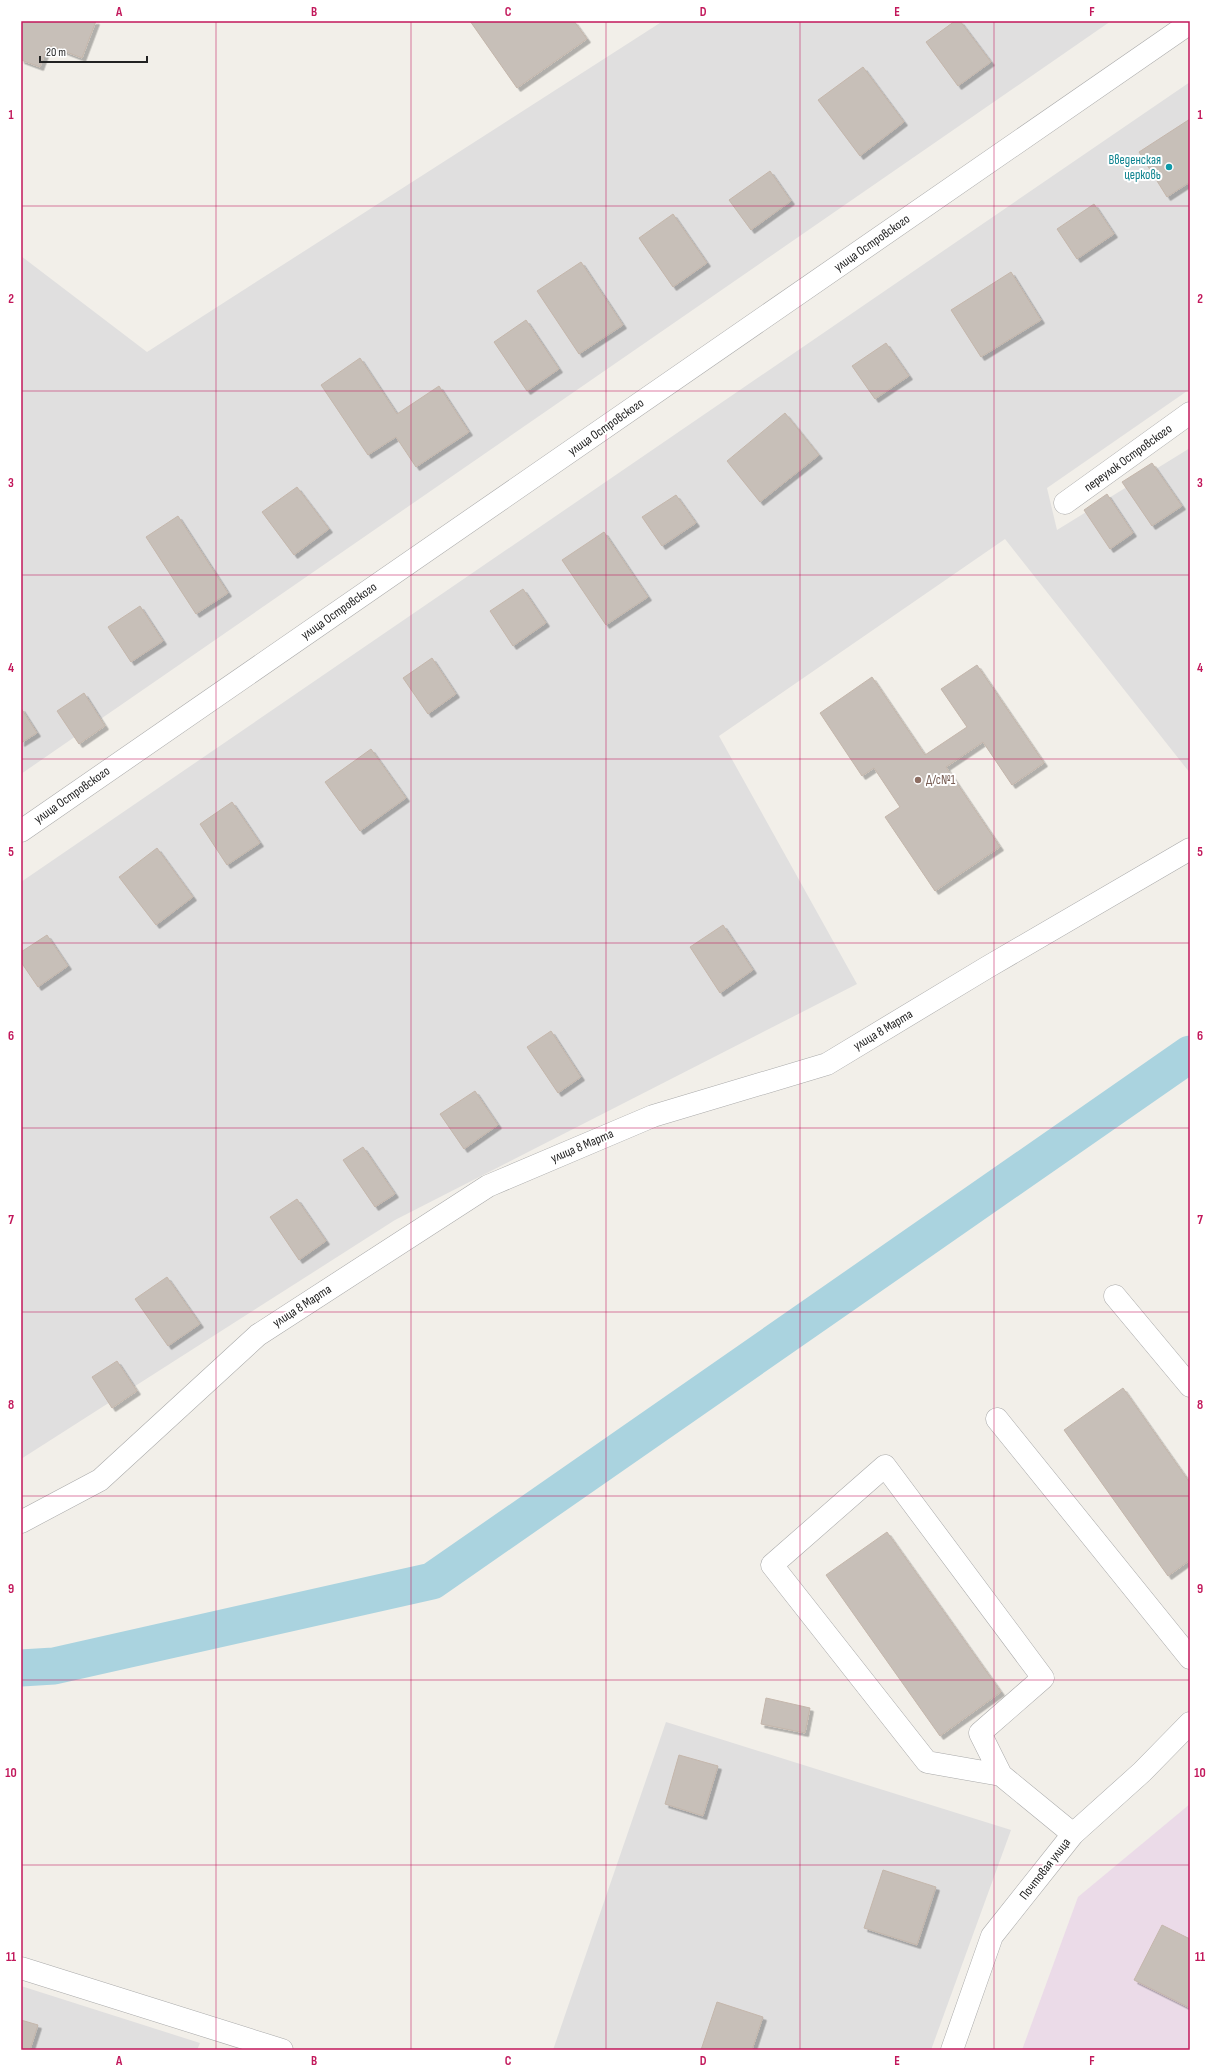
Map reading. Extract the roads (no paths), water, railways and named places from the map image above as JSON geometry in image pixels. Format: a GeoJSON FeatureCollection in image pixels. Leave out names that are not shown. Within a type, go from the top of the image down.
{"type":"FeatureCollection","features":[{"type":"Feature","properties":{"kind":"street","name":"улица Островского"},"geometry":{"type":"LineString","coordinates":[[21,831],[1190,23]]}},
{"type":"Feature","properties":{"kind":"street","name":"переулок Островского"},"geometry":{"type":"LineString","coordinates":[[1065,503],[1190,413]]}},
{"type":"Feature","properties":{"kind":"street","name":"улица 8 Марта"},"geometry":{"type":"LineString","coordinates":[[21,1522],[100,1480],[258,1335],[488,1186],[654,1116],[827,1064],[986,968],[1190,849]]}},
{"type":"Feature","properties":{"kind":"street"},"geometry":{"type":"LineString","coordinates":[[1115,1296],[1190,1386]]}},
{"type":"Feature","properties":{"kind":"street"},"geometry":{"type":"LineString","coordinates":[[997,1419],[1190,1658]]}},
{"type":"Feature","properties":{"kind":"street"},"geometry":{"type":"LineString","coordinates":[[1002,1775],[927,1762],[772,1565],[885,1466],[1043,1678],[980,1733],[1002,1775],[1073,1834]]}},
{"type":"Feature","properties":{"kind":"street","name":"Почтовая улица"},"geometry":{"type":"LineString","coordinates":[[952,2050],[992,1936],[1073,1834],[1142,1772],[1190,1723]]}},
{"type":"Feature","properties":{"kind":"street"},"geometry":{"type":"LineString","coordinates":[[21,1968],[282,2050]]}},
{"type":"Feature","properties":{"kind":"waterway"},"geometry":{"type":"LineString","coordinates":[[21,1668],[54,1666],[432,1581],[1190,1054]]}},
{"type":"Feature","properties":{"kind":"place","name":"Введенская церковь"},"geometry":{"type":"Point","coordinates":[1169,167]}},
{"type":"Feature","properties":{"kind":"place","name":"Д/с№1"},"geometry":{"type":"Point","coordinates":[918,780]}}]}
